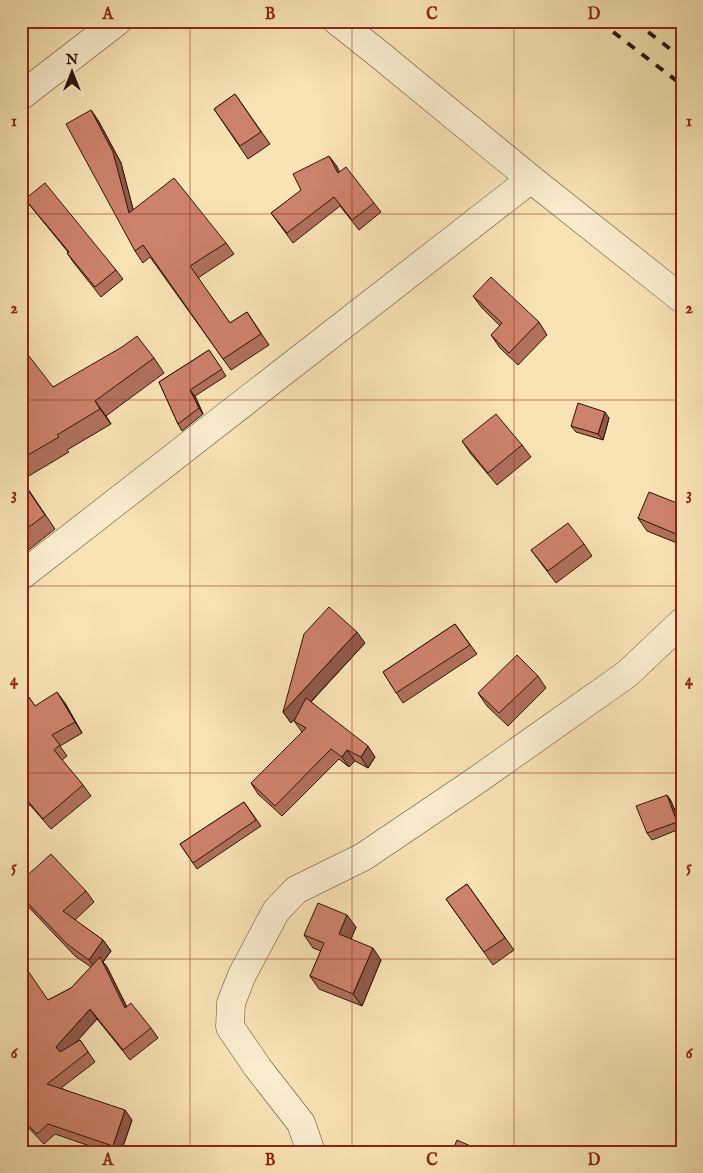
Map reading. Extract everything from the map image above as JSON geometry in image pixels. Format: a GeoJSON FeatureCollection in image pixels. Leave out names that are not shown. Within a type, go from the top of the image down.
{"type":"FeatureCollection","features":[{"type":"Feature","properties":{"kind":"street"},"geometry":{"type":"LineString","coordinates":[[21,96],[118,21]]}},
{"type":"Feature","properties":{"kind":"street"},"geometry":{"type":"LineString","coordinates":[[337,21],[682,299]]}},
{"type":"Feature","properties":{"kind":"street"},"geometry":{"type":"LineString","coordinates":[[21,576],[531,179]]}},
{"type":"Feature","properties":{"kind":"street"},"geometry":{"type":"LineString","coordinates":[[311,1152],[301,1123],[258,1068],[230,1026],[231,1003],[276,911],[296,890],[363,857],[477,780],[611,685],[626,674],[682,622]]}},
{"type":"Feature","properties":{"kind":"building"},"geometry":{"type":"Polygon","coordinates":[[[235,94],[261,132],[240,146],[214,109],[235,94]]]}},
{"type":"Feature","properties":{"kind":"building"},"geometry":{"type":"Polygon","coordinates":[[[91,110],[113,152],[129,213],[174,178],[226,243],[190,266],[230,323],[247,312],[261,334],[223,359],[143,245],[135,251],[66,124],[91,110]]]}},
{"type":"Feature","properties":{"kind":"building"},"geometry":{"type":"Polygon","coordinates":[[[329,156],[338,173],[346,167],[374,203],[352,220],[334,197],[287,233],[271,213],[301,190],[293,174],[329,156]]]}},
{"type":"Feature","properties":{"kind":"building"},"geometry":{"type":"Polygon","coordinates":[[[45,183],[116,270],[95,287],[25,199],[45,183]]]}},
{"type":"Feature","properties":{"kind":"building"},"geometry":{"type":"Polygon","coordinates":[[[491,277],[539,322],[509,353],[491,335],[502,323],[473,296],[491,277]]]}},
{"type":"Feature","properties":{"kind":"building"},"geometry":{"type":"Polygon","coordinates":[[[137,336],[154,358],[95,401],[100,409],[57,435],[59,437],[21,459],[21,362],[29,356],[53,387],[122,347],[137,336]]]}},
{"type":"Feature","properties":{"kind":"building"},"geometry":{"type":"Polygon","coordinates":[[[209,350],[222,369],[190,390],[199,408],[178,424],[159,382],[209,350]]]}},
{"type":"Feature","properties":{"kind":"building"},"geometry":{"type":"Polygon","coordinates":[[[578,403],[605,412],[598,434],[571,426],[578,403]]]}},
{"type":"Feature","properties":{"kind":"building"},"geometry":{"type":"Polygon","coordinates":[[[496,414],[522,445],[488,473],[462,441],[496,414]]]}},
{"type":"Feature","properties":{"kind":"building"},"geometry":{"type":"Polygon","coordinates":[[[21,480],[45,515],[21,533],[21,480]]]}},
{"type":"Feature","properties":{"kind":"building"},"geometry":{"type":"Polygon","coordinates":[[[649,492],[682,505],[682,520],[676,534],[638,518],[649,492]]]}},
{"type":"Feature","properties":{"kind":"building"},"geometry":{"type":"Polygon","coordinates":[[[568,523],[584,544],[548,571],[531,550],[568,523]]]}},
{"type":"Feature","properties":{"kind":"building"},"geometry":{"type":"Polygon","coordinates":[[[329,607],[357,632],[283,712],[304,634],[329,607]]]}},
{"type":"Feature","properties":{"kind":"building"},"geometry":{"type":"Polygon","coordinates":[[[455,624],[470,645],[396,693],[383,672],[455,624]]]}},
{"type":"Feature","properties":{"kind":"building"},"geometry":{"type":"Polygon","coordinates":[[[517,655],[538,676],[499,713],[478,693],[517,655]]]}},
{"type":"Feature","properties":{"kind":"building"},"geometry":{"type":"Polygon","coordinates":[[[21,686],[35,706],[57,692],[75,722],[52,735],[60,745],[54,750],[83,785],[43,819],[21,795],[21,686]]]}},
{"type":"Feature","properties":{"kind":"building"},"geometry":{"type":"Polygon","coordinates":[[[306,698],[368,746],[361,757],[347,750],[342,757],[331,749],[275,806],[251,783],[306,728],[294,721],[306,698]]]}},
{"type":"Feature","properties":{"kind":"building"},"geometry":{"type":"Polygon","coordinates":[[[667,795],[677,822],[647,833],[636,806],[667,795]]]}},
{"type":"Feature","properties":{"kind":"building"},"geometry":{"type":"Polygon","coordinates":[[[244,802],[256,820],[193,863],[180,844],[244,802]]]}},
{"type":"Feature","properties":{"kind":"building"},"geometry":{"type":"Polygon","coordinates":[[[51,854],[86,891],[63,911],[103,940],[89,960],[67,944],[21,896],[21,881],[51,854]]]}},
{"type":"Feature","properties":{"kind":"building"},"geometry":{"type":"Polygon","coordinates":[[[467,884],[505,938],[484,952],[446,899],[467,884]]]}},
{"type":"Feature","properties":{"kind":"building"},"geometry":{"type":"Polygon","coordinates":[[[318,903],[347,915],[339,934],[373,948],[353,994],[310,976],[324,943],[304,935],[318,903]]]}},
{"type":"Feature","properties":{"kind":"building"},"geometry":{"type":"Polygon","coordinates":[[[100,957],[125,1008],[131,1003],[151,1028],[123,1050],[90,1009],[56,1047],[60,1052],[80,1040],[88,1052],[47,1084],[125,1110],[113,1146],[48,1124],[37,1134],[21,1118],[21,976],[28,971],[48,1000],[71,988],[100,957]]]}},
{"type":"Feature","properties":{"kind":"building"},"geometry":{"type":"Polygon","coordinates":[[[457,1140],[482,1151],[482,1152],[452,1152],[457,1140]]]}},
{"type":"Feature","properties":{"kind":"railway"},"geometry":{"type":"LineString","coordinates":[[599,21],[682,85]]}},
{"type":"Feature","properties":{"kind":"railway"},"geometry":{"type":"LineString","coordinates":[[634,21],[682,58]]}}]}
